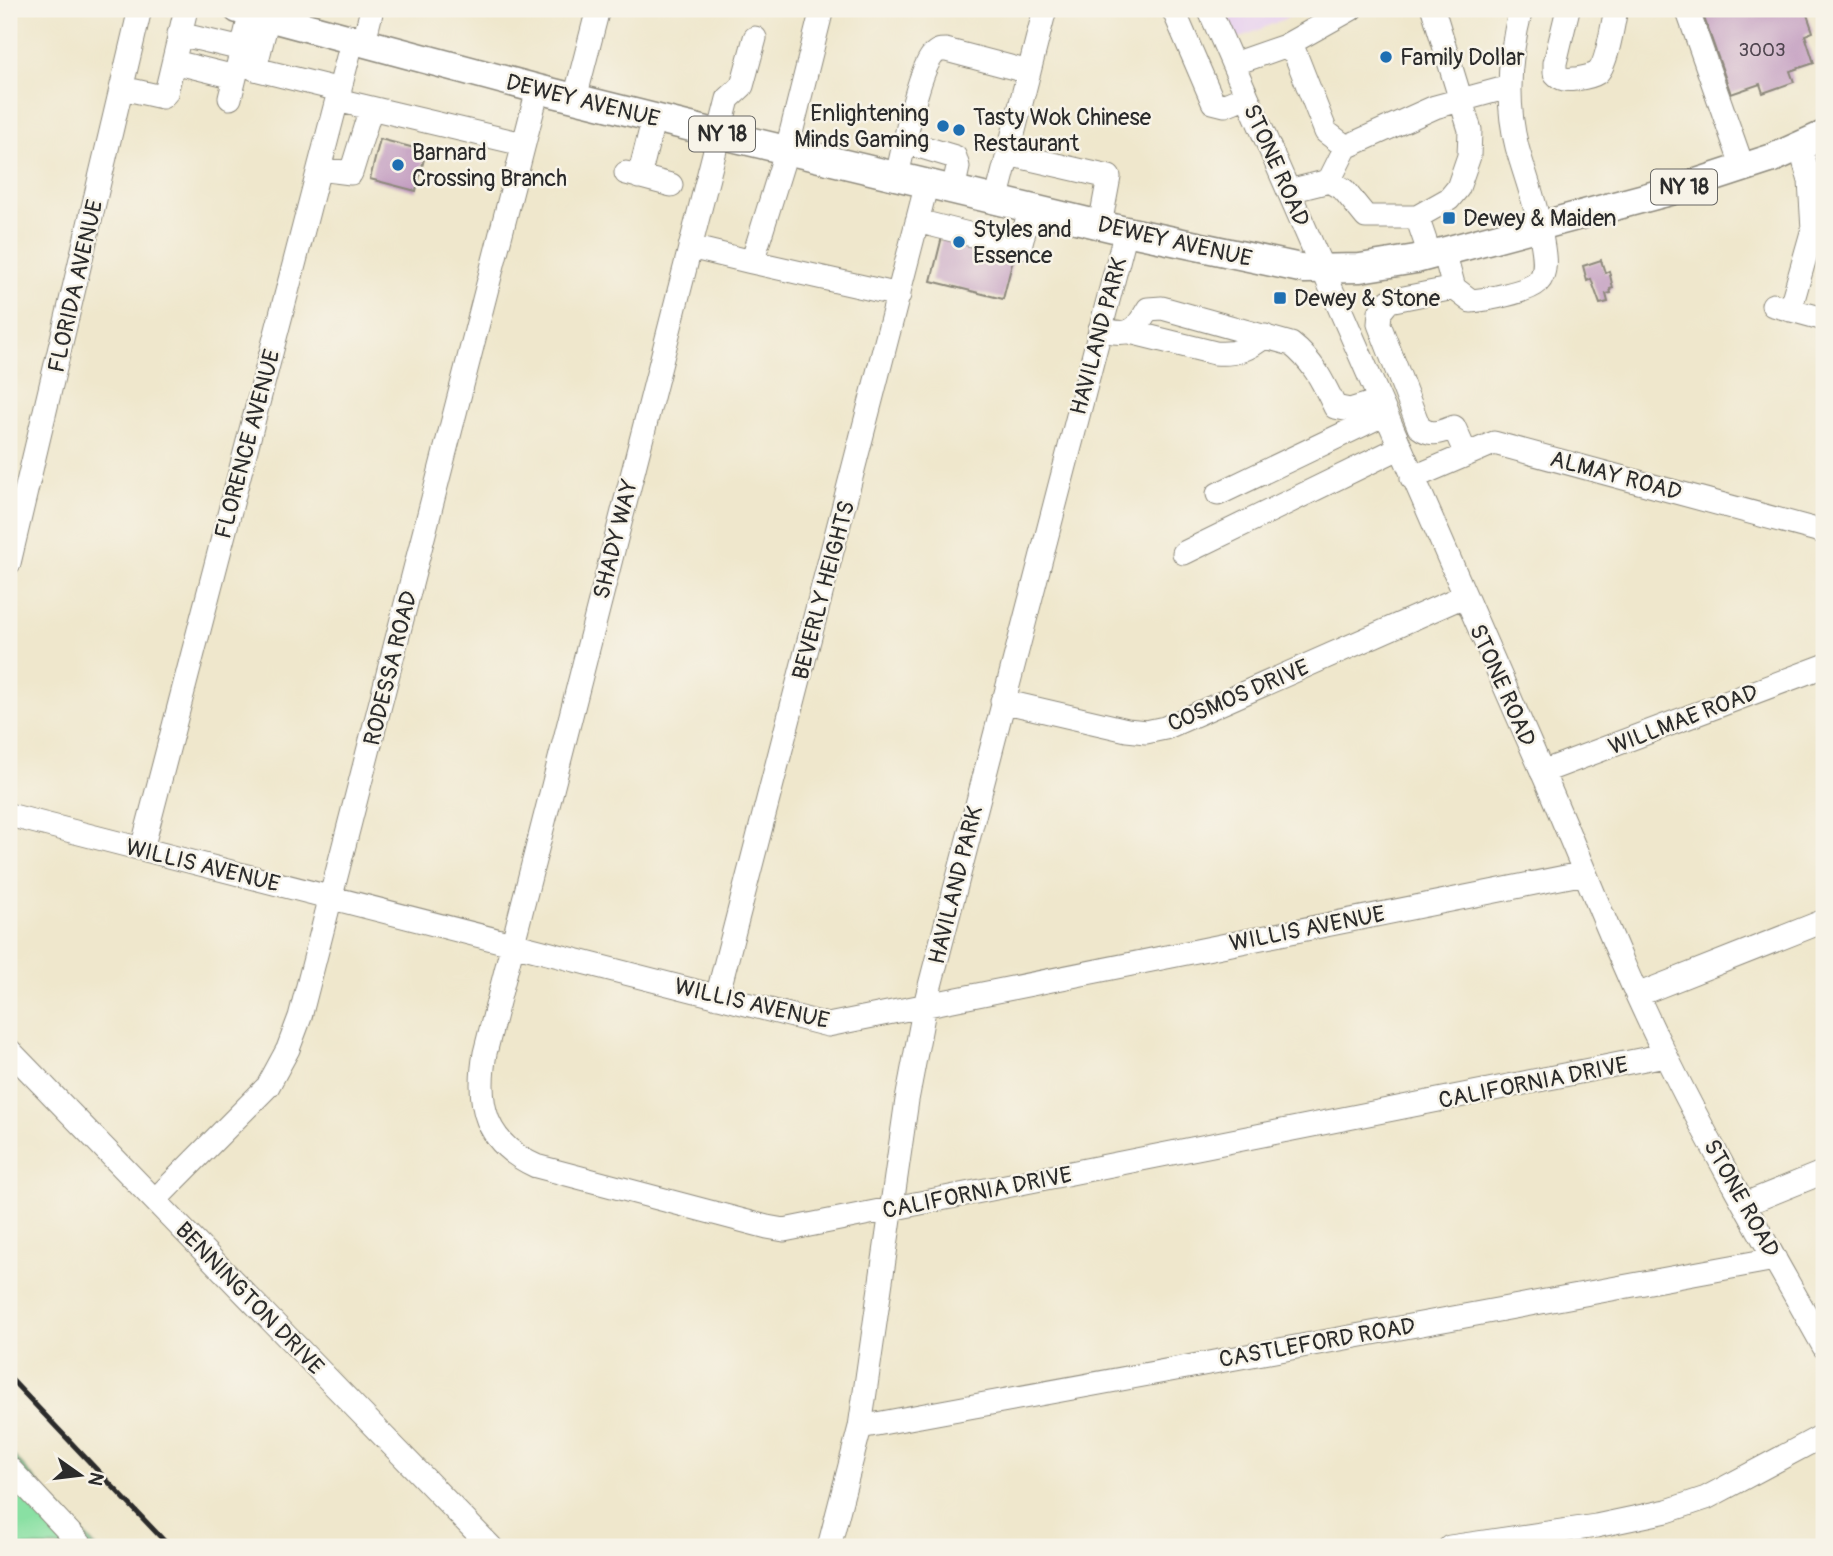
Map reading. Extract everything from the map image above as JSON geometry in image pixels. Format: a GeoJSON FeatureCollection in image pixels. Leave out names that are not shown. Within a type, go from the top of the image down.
{"type":"FeatureCollection","features":[{"type":"Feature","properties":{"kind":"main road","name":"DEWEY AVENUE"},"geometry":{"type":"LineString","coordinates":[[252,12],[538,89],[996,201],[1286,266],[1324,270],[1380,266],[1437,253],[1678,189],[1743,168],[1812,141]]}},
{"type":"Feature","properties":{"kind":"street","name":"FLORIDA AVENUE"},"geometry":{"type":"LineString","coordinates":[[9,564],[140,9]]}},
{"type":"Feature","properties":{"kind":"street"},"geometry":{"type":"LineString","coordinates":[[122,88],[162,97],[166,93],[186,9]]}},
{"type":"Feature","properties":{"kind":"street","name":"FLORENCE AVENUE"},"geometry":{"type":"LineString","coordinates":[[142,849],[338,95],[372,9]]}},
{"type":"Feature","properties":{"kind":"street"},"geometry":{"type":"LineString","coordinates":[[575,98],[598,9]]}},
{"type":"Feature","properties":{"kind":"street"},"geometry":{"type":"LineString","coordinates":[[752,262],[787,149],[821,9]]}},
{"type":"Feature","properties":{"kind":"street"},"geometry":{"type":"LineString","coordinates":[[996,201],[1045,9]]}},
{"type":"Feature","properties":{"kind":"street"},"geometry":{"type":"LineString","coordinates":[[1173,9],[1213,102],[1225,105],[1247,96]]}},
{"type":"Feature","properties":{"kind":"street","name":"STONE ROAD"},"geometry":{"type":"LineString","coordinates":[[1209,9],[1637,995],[1665,1055],[1824,1347]]}},
{"type":"Feature","properties":{"kind":"street"},"geometry":{"type":"LineString","coordinates":[[1289,191],[1329,181],[1344,190],[1366,217],[1417,217],[1449,199],[1458,188],[1469,156],[1470,130],[1433,9]]}},
{"type":"Feature","properties":{"kind":"street"},"geometry":{"type":"LineString","coordinates":[[1417,217],[1454,288],[1471,301],[1538,282],[1544,271],[1540,225],[1510,113],[1511,53],[1521,9]]}},
{"type":"Feature","properties":{"kind":"street"},"geometry":{"type":"LineString","coordinates":[[1568,9],[1555,63],[1555,74],[1566,80],[1588,77],[1598,72],[1603,63],[1616,9]]}},
{"type":"Feature","properties":{"kind":"street"},"geometry":{"type":"LineString","coordinates":[[1688,9],[1743,168]]}},
{"type":"Feature","properties":{"kind":"street"},"geometry":{"type":"LineString","coordinates":[[1233,64],[1285,46],[1354,10]]}},
{"type":"Feature","properties":{"kind":"street"},"geometry":{"type":"LineString","coordinates":[[174,62],[233,87],[252,12]]}},
{"type":"Feature","properties":{"kind":"street"},"geometry":{"type":"LineString","coordinates":[[252,12],[255,69],[370,108],[523,144]]}},
{"type":"Feature","properties":{"kind":"street"},"geometry":{"type":"LineString","coordinates":[[179,34],[242,49]]}},
{"type":"Feature","properties":{"kind":"street","name":"SHADY WAY"},"geometry":{"type":"LineString","coordinates":[[511,944],[728,99],[742,86],[755,38]]}},
{"type":"Feature","properties":{"kind":"street"},"geometry":{"type":"LineString","coordinates":[[1285,46],[1294,52],[1326,132],[1346,147]]}},
{"type":"Feature","properties":{"kind":"street"},"geometry":{"type":"LineString","coordinates":[[897,176],[925,69],[934,53],[939,50],[1029,72]]}},
{"type":"Feature","properties":{"kind":"street"},"geometry":{"type":"LineString","coordinates":[[1329,181],[1346,147],[1434,107],[1509,87]]}},
{"type":"Feature","properties":{"kind":"street","name":"RODESSA ROAD"},"geometry":{"type":"LineString","coordinates":[[155,1200],[257,1099],[277,1072],[300,1017],[538,89]]}},
{"type":"Feature","properties":{"kind":"street"},"geometry":{"type":"LineString","coordinates":[[319,169],[351,173],[370,108]]}},
{"type":"Feature","properties":{"kind":"street"},"geometry":{"type":"LineString","coordinates":[[654,117],[632,175],[671,185]]}},
{"type":"Feature","properties":{"kind":"street"},"geometry":{"type":"LineString","coordinates":[[1812,141],[1810,181],[1813,229],[1782,308],[1824,319]]}},
{"type":"Feature","properties":{"kind":"street","name":"BEVERLY HEIGHTS"},"geometry":{"type":"LineString","coordinates":[[718,997],[917,221],[940,186],[958,167],[955,157],[905,142]]}},
{"type":"Feature","properties":{"kind":"street","name":"HAVILAND PARK"},"geometry":{"type":"LineString","coordinates":[[829,1547],[860,1427],[907,1100],[925,1004],[1100,329],[1113,228],[1110,177],[1008,154]]}},
{"type":"Feature","properties":{"kind":"street"},"geometry":{"type":"LineString","coordinates":[[917,221],[1020,247],[1030,209]]}},
{"type":"Feature","properties":{"kind":"street"},"geometry":{"type":"LineString","coordinates":[[690,247],[899,295]]}},
{"type":"Feature","properties":{"kind":"street"},"geometry":{"type":"LineString","coordinates":[[1454,288],[1389,301],[1380,312],[1379,324],[1419,427],[1428,433],[1454,427],[1465,454]]}},
{"type":"Feature","properties":{"kind":"street"},"geometry":{"type":"LineString","coordinates":[[1130,332],[1139,325],[1148,309],[1162,308],[1265,336],[1291,344],[1304,354],[1320,374],[1335,407],[1350,410],[1382,408]]}},
{"type":"Feature","properties":{"kind":"street"},"geometry":{"type":"LineString","coordinates":[[1100,329],[1117,333],[1130,332],[1229,354],[1243,351],[1265,336]]}},
{"type":"Feature","properties":{"kind":"street"},"geometry":{"type":"LineString","coordinates":[[1218,494],[1382,408]]}},
{"type":"Feature","properties":{"kind":"street","name":"ALMAY ROAD"},"geometry":{"type":"LineString","coordinates":[[1412,478],[1494,443],[1824,531]]}},
{"type":"Feature","properties":{"kind":"street"},"geometry":{"type":"LineString","coordinates":[[1184,553],[1399,448]]}},
{"type":"Feature","properties":{"kind":"street","name":"COSMOS DRIVE"},"geometry":{"type":"LineString","coordinates":[[1002,701],[1127,730],[1146,732],[1165,728],[1464,596]]}},
{"type":"Feature","properties":{"kind":"street","name":"WILLMAE ROAD"},"geometry":{"type":"LineString","coordinates":[[1542,772],[1824,666]]}},
{"type":"Feature","properties":{"kind":"street","name":"WILLIS AVENUE"},"geometry":{"type":"LineString","coordinates":[[9,815],[828,1025],[1585,873]]}},
{"type":"Feature","properties":{"kind":"street"},"geometry":{"type":"LineString","coordinates":[[1637,995],[1824,921]]}},
{"type":"Feature","properties":{"kind":"street","name":"CALIFORNIA DRIVE"},"geometry":{"type":"LineString","coordinates":[[511,944],[481,1078],[482,1099],[488,1122],[503,1145],[518,1158],[536,1166],[784,1230],[1665,1055]]}},
{"type":"Feature","properties":{"kind":"street","name":"BENNINGTON DRIVE"},"geometry":{"type":"LineString","coordinates":[[9,1050],[491,1547]]}},
{"type":"Feature","properties":{"kind":"street"},"geometry":{"type":"LineString","coordinates":[[1745,1203],[1824,1172]]}},
{"type":"Feature","properties":{"kind":"street","name":"CASTLEFORD ROAD"},"geometry":{"type":"LineString","coordinates":[[860,1427],[1775,1259]]}},
{"type":"Feature","properties":{"kind":"street"},"geometry":{"type":"LineString","coordinates":[[1450,1547],[1555,1539],[1706,1498],[1824,1435]]}},
{"type":"Feature","properties":{"kind":"street"},"geometry":{"type":"LineString","coordinates":[[9,1468],[83,1547]]}},
{"type":"Feature","properties":{"kind":"shaded area"},"geometry":{"type":"Polygon","coordinates":[[[1224,9],[1308,9],[1237,39],[1224,9]]]}},
{"type":"Feature","properties":{"kind":"green space"},"geometry":{"type":"Polygon","coordinates":[[[9,1451],[95,1547],[9,1547],[9,1451]]]}},
{"type":"Feature","properties":{"kind":"building"},"geometry":{"type":"Polygon","coordinates":[[[1701,9],[1805,9],[1813,32],[1805,35],[1814,63],[1790,71],[1794,82],[1763,93],[1760,84],[1731,94],[1701,9]]]}},
{"type":"Feature","properties":{"kind":"building","name":"Barnard Crossing Branch"},"geometry":{"type":"Polygon","coordinates":[[[380,139],[426,151],[416,191],[370,179],[380,139]]]}},
{"type":"Feature","properties":{"kind":"building"},"geometry":{"type":"Polygon","coordinates":[[[943,233],[1015,252],[1003,299],[931,281],[943,233]]]}},
{"type":"Feature","properties":{"kind":"building"},"geometry":{"type":"Polygon","coordinates":[[[1601,260],[1605,273],[1609,271],[1613,288],[1610,289],[1611,293],[1606,294],[1608,302],[1600,304],[1591,279],[1587,281],[1583,266],[1601,260]]]}},
{"type":"Feature","properties":{"kind":"railway"},"geometry":{"type":"LineString","coordinates":[[9,1377],[170,1547]]}},
{"type":"Feature","properties":{"kind":"place","name":"Family Dollar"},"geometry":{"type":"Point","coordinates":[1386,57]}},
{"type":"Feature","properties":{"kind":"place","name":"Enlightening Minds Gaming"},"geometry":{"type":"Point","coordinates":[943,126]}},
{"type":"Feature","properties":{"kind":"place","name":"Tasty Wok Chinese Restaurant"},"geometry":{"type":"Point","coordinates":[959,130]}},
{"type":"Feature","properties":{"kind":"place","name":"Barnard Crossing Branch"},"geometry":{"type":"Point","coordinates":[398,165]}},
{"type":"Feature","properties":{"kind":"place","name":"Dewey & Maiden"},"geometry":{"type":"Point","coordinates":[1449,218]}},
{"type":"Feature","properties":{"kind":"place","name":"Styles and Essence"},"geometry":{"type":"Point","coordinates":[959,242]}},
{"type":"Feature","properties":{"kind":"place","name":"Dewey & Stone"},"geometry":{"type":"Point","coordinates":[1280,298]}}]}
